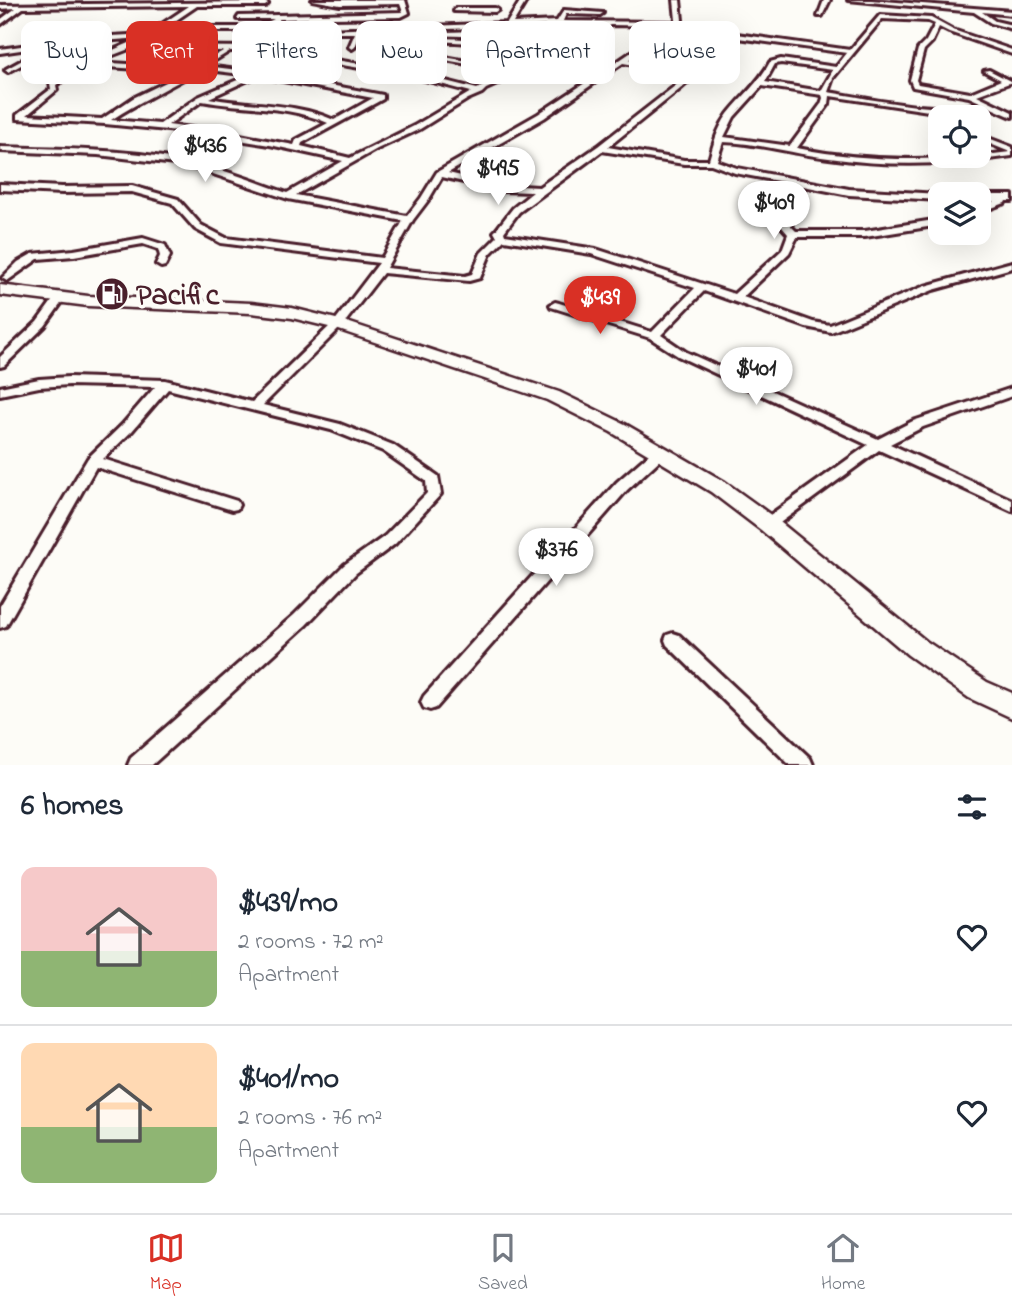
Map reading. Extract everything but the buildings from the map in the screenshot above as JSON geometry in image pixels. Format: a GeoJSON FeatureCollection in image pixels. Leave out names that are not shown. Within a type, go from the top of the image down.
{"type":"FeatureCollection","features":[{"type":"Feature","properties":{"kind":"main road"},"geometry":{"type":"LineString","coordinates":[[3,283],[60,298],[251,308],[292,313],[338,324],[553,396],[660,452],[718,487],[768,524],[917,648],[978,690],[1012,706]]}},
{"type":"Feature","properties":{"kind":"street"},"geometry":{"type":"LineString","coordinates":[[0,23],[20,7],[35,0]]}},
{"type":"Feature","properties":{"kind":"street"},"geometry":{"type":"LineString","coordinates":[[239,18],[329,18],[406,13],[402,1],[340,3],[315,0]]}},
{"type":"Feature","properties":{"kind":"street"},"geometry":{"type":"LineString","coordinates":[[511,21],[524,0]]}},
{"type":"Feature","properties":{"kind":"street"},"geometry":{"type":"LineString","coordinates":[[677,0],[678,21]]}},
{"type":"Feature","properties":{"kind":"street"},"geometry":{"type":"LineString","coordinates":[[820,15],[827,0]]}},
{"type":"Feature","properties":{"kind":"street"},"geometry":{"type":"LineString","coordinates":[[851,0],[1012,13]]}},
{"type":"Feature","properties":{"kind":"street"},"geometry":{"type":"LineString","coordinates":[[904,0],[911,5]]}},
{"type":"Feature","properties":{"kind":"street"},"geometry":{"type":"LineString","coordinates":[[0,7],[98,2],[265,4]]}},
{"type":"Feature","properties":{"kind":"street"},"geometry":{"type":"LineString","coordinates":[[172,21],[195,5]]}},
{"type":"Feature","properties":{"kind":"street"},"geometry":{"type":"LineString","coordinates":[[926,6],[929,19]]}},
{"type":"Feature","properties":{"kind":"street"},"geometry":{"type":"LineString","coordinates":[[456,10],[495,10]]}},
{"type":"Feature","properties":{"kind":"street"},"geometry":{"type":"LineString","coordinates":[[475,10],[480,21]]}},
{"type":"Feature","properties":{"kind":"street"},"geometry":{"type":"LineString","coordinates":[[976,10],[993,22],[1012,27]]}},
{"type":"Feature","properties":{"kind":"street"},"geometry":{"type":"LineString","coordinates":[[560,21],[564,12],[600,13]]}},
{"type":"Feature","properties":{"kind":"street"},"geometry":{"type":"LineString","coordinates":[[792,149],[825,104],[827,98],[824,92],[830,78],[880,17],[929,19],[937,25],[1012,52]]}},
{"type":"Feature","properties":{"kind":"street"},"geometry":{"type":"LineString","coordinates":[[218,29],[258,29],[281,18]]}},
{"type":"Feature","properties":{"kind":"street"},"geometry":{"type":"LineString","coordinates":[[329,18],[322,25],[323,32],[356,32]]}},
{"type":"Feature","properties":{"kind":"street"},"geometry":{"type":"LineString","coordinates":[[937,25],[929,42],[921,49],[915,68],[915,86],[971,95],[1012,115]]}},
{"type":"Feature","properties":{"kind":"street"},"geometry":{"type":"LineString","coordinates":[[740,36],[852,52]]}},
{"type":"Feature","properties":{"kind":"street"},"geometry":{"type":"LineString","coordinates":[[352,47],[356,37]]}},
{"type":"Feature","properties":{"kind":"street"},"geometry":{"type":"LineString","coordinates":[[461,41],[410,45],[398,51],[461,62]]}},
{"type":"Feature","properties":{"kind":"street"},"geometry":{"type":"LineString","coordinates":[[0,51],[21,48]]}},
{"type":"Feature","properties":{"kind":"street"},"geometry":{"type":"LineString","coordinates":[[218,50],[258,49],[303,55],[414,75],[480,92]]}},
{"type":"Feature","properties":{"kind":"street"},"geometry":{"type":"LineString","coordinates":[[218,56],[229,50]]}},
{"type":"Feature","properties":{"kind":"street"},"geometry":{"type":"LineString","coordinates":[[615,67],[629,57]]}},
{"type":"Feature","properties":{"kind":"street"},"geometry":{"type":"LineString","coordinates":[[624,61],[629,62]]}},
{"type":"Feature","properties":{"kind":"street"},"geometry":{"type":"LineString","coordinates":[[712,162],[718,139],[732,115],[762,84],[772,63],[781,61],[838,69]]}},
{"type":"Feature","properties":{"kind":"street"},"geometry":{"type":"LineString","coordinates":[[8,70],[21,63]]}},
{"type":"Feature","properties":{"kind":"street"},"geometry":{"type":"LineString","coordinates":[[987,71],[1010,81]]}},
{"type":"Feature","properties":{"kind":"street"},"geometry":{"type":"LineString","coordinates":[[971,95],[1010,81]]}},
{"type":"Feature","properties":{"kind":"street"},"geometry":{"type":"LineString","coordinates":[[52,84],[55,89],[20,117],[163,124],[297,146],[353,161]]}},
{"type":"Feature","properties":{"kind":"street"},"geometry":{"type":"LineString","coordinates":[[105,120],[166,84]]}},
{"type":"Feature","properties":{"kind":"street"},"geometry":{"type":"LineString","coordinates":[[163,124],[201,99],[236,84]]}},
{"type":"Feature","properties":{"kind":"street"},"geometry":{"type":"LineString","coordinates":[[297,146],[299,142],[380,97],[307,84]]}},
{"type":"Feature","properties":{"kind":"street"},"geometry":{"type":"LineString","coordinates":[[288,196],[496,84]]}},
{"type":"Feature","properties":{"kind":"street"},"geometry":{"type":"LineString","coordinates":[[256,405],[338,324],[383,265],[409,219],[440,174],[541,116],[588,84]]}},
{"type":"Feature","properties":{"kind":"street"},"geometry":{"type":"LineString","coordinates":[[502,237],[499,232],[508,219],[541,190],[601,148],[682,84]]}},
{"type":"Feature","properties":{"kind":"street"},"geometry":{"type":"LineString","coordinates":[[762,84],[928,109]]}},
{"type":"Feature","properties":{"kind":"street"},"geometry":{"type":"LineString","coordinates":[[201,99],[275,108],[335,122]]}},
{"type":"Feature","properties":{"kind":"street"},"geometry":{"type":"LineString","coordinates":[[718,139],[892,163],[972,161],[1012,152]]}},
{"type":"Feature","properties":{"kind":"street"},"geometry":{"type":"LineString","coordinates":[[991,142],[1012,152]]}},
{"type":"Feature","properties":{"kind":"street"},"geometry":{"type":"LineString","coordinates":[[601,148],[684,162],[712,162],[736,170],[849,192],[928,196]]}},
{"type":"Feature","properties":{"kind":"street"},"geometry":{"type":"LineString","coordinates":[[0,149],[98,153],[174,162],[200,167],[288,196],[409,219]]}},
{"type":"Feature","properties":{"kind":"street"},"geometry":{"type":"LineString","coordinates":[[440,174],[502,188],[541,190]]}},
{"type":"Feature","properties":{"kind":"street"},"geometry":{"type":"LineString","coordinates":[[799,183],[786,226],[793,234],[865,234],[928,224]]}},
{"type":"Feature","properties":{"kind":"street"},"geometry":{"type":"LineString","coordinates":[[0,187],[132,189],[175,201],[198,227],[224,241],[465,279],[476,276],[486,253],[502,237]]}},
{"type":"Feature","properties":{"kind":"street"},"geometry":{"type":"LineString","coordinates":[[991,198],[1010,198]]}},
{"type":"Feature","properties":{"kind":"street"},"geometry":{"type":"LineString","coordinates":[[991,205],[1010,198]]}},
{"type":"Feature","properties":{"kind":"street"},"geometry":{"type":"LineString","coordinates":[[736,298],[786,251],[793,234]]}},
{"type":"Feature","properties":{"kind":"street"},"geometry":{"type":"LineString","coordinates":[[502,237],[576,247],[736,298],[810,325],[831,329],[929,288],[1007,267],[1012,275]]}},
{"type":"Feature","properties":{"kind":"street"},"geometry":{"type":"LineString","coordinates":[[3,283],[22,264],[36,256],[74,253],[143,241],[162,247],[165,256],[161,264]]}},
{"type":"Feature","properties":{"kind":"street"},"geometry":{"type":"LineString","coordinates":[[654,336],[702,287]]}},
{"type":"Feature","properties":{"kind":"street"},"geometry":{"type":"LineString","coordinates":[[0,363],[41,324],[60,298]]}},
{"type":"Feature","properties":{"kind":"street"},"geometry":{"type":"LineString","coordinates":[[555,305],[654,336],[682,355],[1012,506]]}},
{"type":"Feature","properties":{"kind":"street"},"geometry":{"type":"LineString","coordinates":[[2,393],[39,383],[69,381],[165,384],[335,427],[388,447],[433,479],[434,494],[390,540],[350,569],[300,620],[138,765]]}},
{"type":"Feature","properties":{"kind":"street"},"geometry":{"type":"LineString","coordinates":[[0,621],[93,461],[127,428],[165,384]]}},
{"type":"Feature","properties":{"kind":"street"},"geometry":{"type":"LineString","coordinates":[[768,524],[877,445],[918,424],[1012,392]]}},
{"type":"Feature","properties":{"kind":"street"},"geometry":{"type":"LineString","coordinates":[[430,702],[622,486],[660,452]]}},
{"type":"Feature","properties":{"kind":"street"},"geometry":{"type":"LineString","coordinates":[[93,461],[232,505]]}},
{"type":"Feature","properties":{"kind":"street"},"geometry":{"type":"LineString","coordinates":[[673,640],[803,765]]}},
{"type":"Feature","properties":{"kind":"place","name":"Pacific"},"geometry":{"type":"Point","coordinates":[112,294]}}]}
